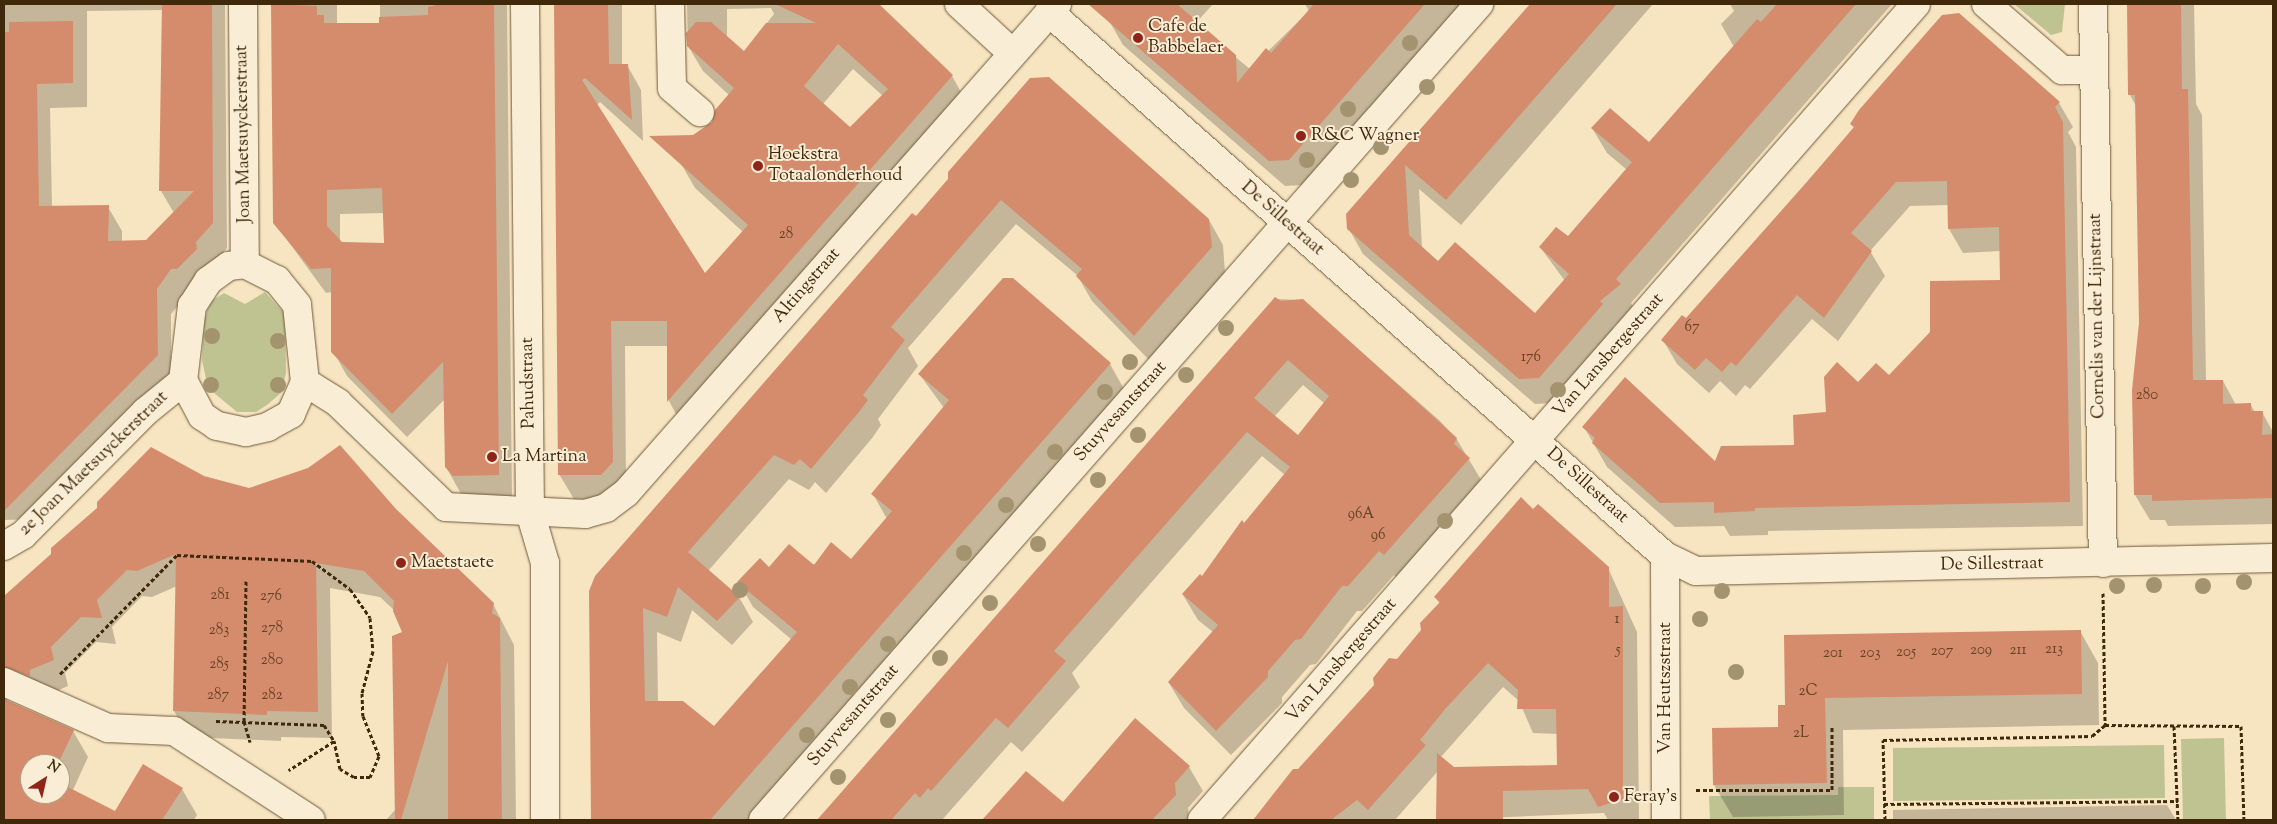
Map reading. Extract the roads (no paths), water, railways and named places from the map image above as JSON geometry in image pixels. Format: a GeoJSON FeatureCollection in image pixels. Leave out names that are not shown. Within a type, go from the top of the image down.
{"type":"FeatureCollection","features":[{"type":"Feature","properties":{"kind":"street","name":"Joan Maetsuyckerstraat"},"geometry":{"type":"LineString","coordinates":[[243,4],[245,264]]}},
{"type":"Feature","properties":{"kind":"street","name":"Pahudstraat"},"geometry":{"type":"LineString","coordinates":[[525,4],[530,512],[545,563],[545,820]]}},
{"type":"Feature","properties":{"kind":"street"},"geometry":{"type":"LineString","coordinates":[[670,4],[672,88],[700,112]]}},
{"type":"Feature","properties":{"kind":"street"},"geometry":{"type":"LineString","coordinates":[[959,4],[1011,52]]}},
{"type":"Feature","properties":{"kind":"street","name":"Stuyvesantstraat"},"geometry":{"type":"LineString","coordinates":[[763,820],[1288,224],[1479,4]]}},
{"type":"Feature","properties":{"kind":"street","name":"Van Lansbergestraat"},"geometry":{"type":"LineString","coordinates":[[1202,820],[1916,4]]}},
{"type":"Feature","properties":{"kind":"street"},"geometry":{"type":"LineString","coordinates":[[1986,4],[2062,70],[2093,70]]}},
{"type":"Feature","properties":{"kind":"street","name":"Cornelis van der Lijnstraat"},"geometry":{"type":"LineString","coordinates":[[2093,4],[2103,562]]}},
{"type":"Feature","properties":{"kind":"street","name":"Altingstraat"},"geometry":{"type":"LineString","coordinates":[[305,382],[338,403],[437,503],[457,510],[584,514],[606,508],[626,493],[1011,52],[1053,8]]}},
{"type":"Feature","properties":{"kind":"street","name":"De Sillestraat"},"geometry":{"type":"LineString","coordinates":[[1053,8],[1288,224],[1536,439],[1665,556],[1696,571],[2273,558]]}},
{"type":"Feature","properties":{"kind":"street","name":"2e Joan Maetsuyckerstraat"},"geometry":{"type":"LineString","coordinates":[[245,264],[230,266],[208,281],[192,306],[183,381],[202,416],[217,426],[246,432],[268,428],[292,414],[305,382]]}},
{"type":"Feature","properties":{"kind":"street"},"geometry":{"type":"LineString","coordinates":[[245,264],[277,280],[297,306],[305,382]]}},
{"type":"Feature","properties":{"kind":"street","name":"2e Joan Maetsuyckerstraat"},"geometry":{"type":"LineString","coordinates":[[4,546],[22,535],[145,412],[183,381]]}},
{"type":"Feature","properties":{"kind":"street","name":"Van Heutszstraat"},"geometry":{"type":"LineString","coordinates":[[1665,556],[1666,820]]}},
{"type":"Feature","properties":{"kind":"street"},"geometry":{"type":"LineString","coordinates":[[4,682],[108,728],[174,731],[311,820]]}},
{"type":"Feature","properties":{"kind":"place","name":"Cafe de Babbelaer"},"geometry":{"type":"Point","coordinates":[1138,38]}},
{"type":"Feature","properties":{"kind":"place","name":"R&C Wagner"},"geometry":{"type":"Point","coordinates":[1301,136]}},
{"type":"Feature","properties":{"kind":"place","name":"Hoekstra Totaalonderhoud"},"geometry":{"type":"Point","coordinates":[758,166]}},
{"type":"Feature","properties":{"kind":"place","name":"La Martina"},"geometry":{"type":"Point","coordinates":[492,457]}},
{"type":"Feature","properties":{"kind":"place","name":"Maetstaete"},"geometry":{"type":"Point","coordinates":[401,563]}},
{"type":"Feature","properties":{"kind":"place","name":"Feray's"},"geometry":{"type":"Point","coordinates":[1614,797]}}]}
